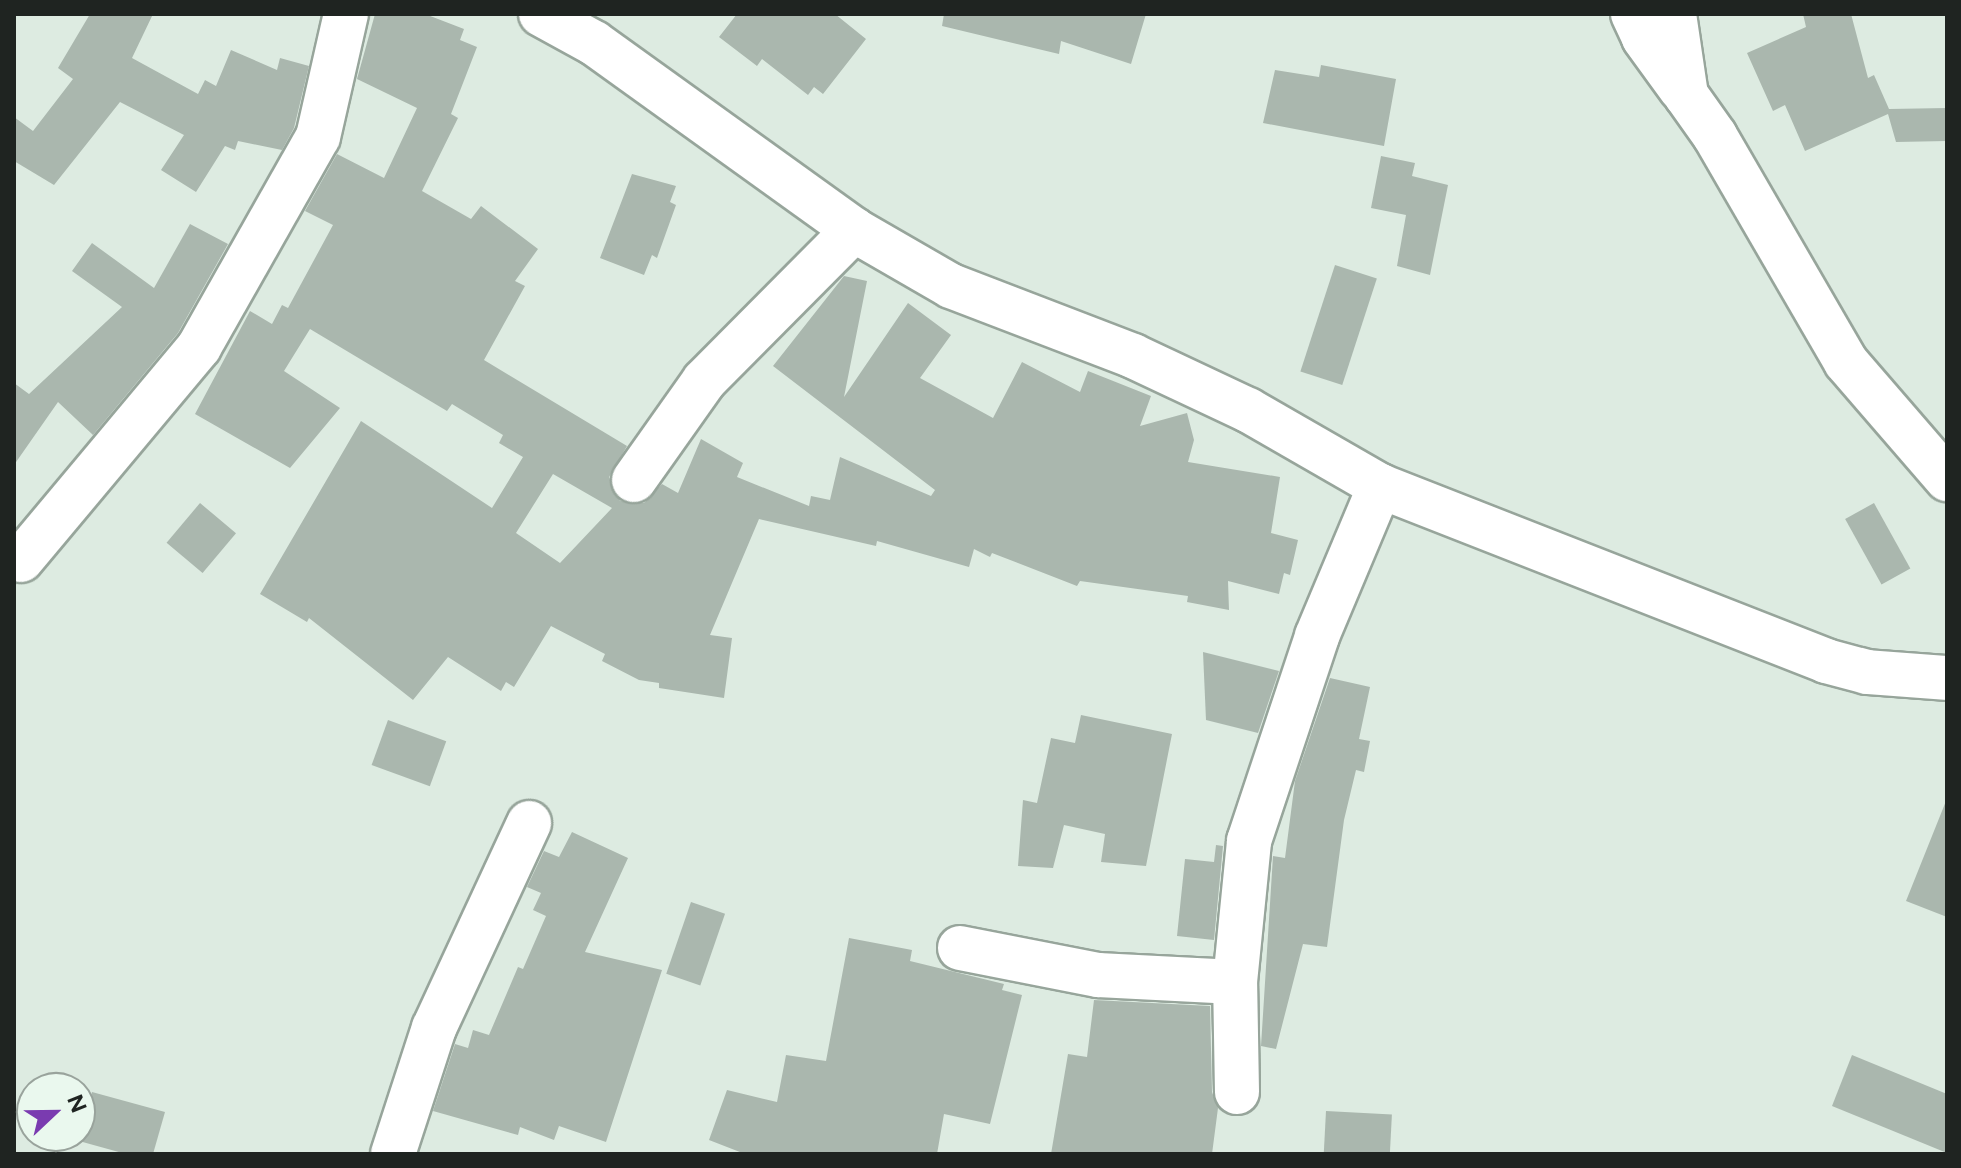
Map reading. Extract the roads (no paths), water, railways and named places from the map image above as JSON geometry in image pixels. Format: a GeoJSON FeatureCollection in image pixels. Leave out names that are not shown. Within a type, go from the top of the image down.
{"type":"FeatureCollection","features":[{"type":"Feature","properties":{"kind":"street"},"geometry":{"type":"LineString","coordinates":[[21,560],[199,347],[318,137],[346,14]]}},
{"type":"Feature","properties":{"kind":"street"},"geometry":{"type":"LineString","coordinates":[[541,14],[594,43],[854,230],[951,286],[1133,356],[1248,410],[1380,486],[1826,661],[1867,672],[1947,678]]}},
{"type":"Feature","properties":{"kind":"street"},"geometry":{"type":"LineString","coordinates":[[1633,14],[1644,38],[1715,136],[1846,362],[1947,479]]}},
{"type":"Feature","properties":{"kind":"street"},"geometry":{"type":"LineString","coordinates":[[1674,14],[1686,95]]}},
{"type":"Feature","properties":{"kind":"street"},"geometry":{"type":"LineString","coordinates":[[634,480],[704,381],[854,230]]}},
{"type":"Feature","properties":{"kind":"street"},"geometry":{"type":"LineString","coordinates":[[1237,1092],[1235,982],[1249,841],[1276,749],[1380,486]]}},
{"type":"Feature","properties":{"kind":"street"},"geometry":{"type":"LineString","coordinates":[[393,1154],[434,1028],[529,823]]}},
{"type":"Feature","properties":{"kind":"street"},"geometry":{"type":"LineString","coordinates":[[960,948],[1098,975],[1235,982]]}}]}
